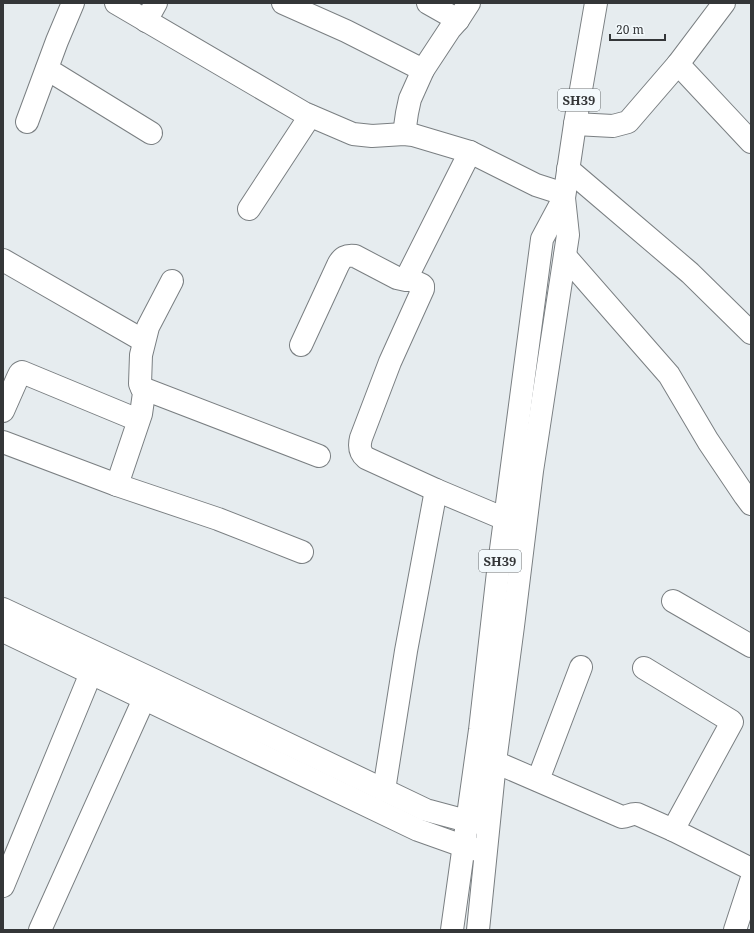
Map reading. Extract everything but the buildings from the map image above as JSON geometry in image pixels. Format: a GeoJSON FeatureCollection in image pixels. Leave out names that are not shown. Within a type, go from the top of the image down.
{"type":"FeatureCollection","features":[{"type":"Feature","properties":{"kind":"street"},"geometry":{"type":"LineString","coordinates":[[27,122],[73,3]]}},
{"type":"Feature","properties":{"kind":"street"},"geometry":{"type":"LineString","coordinates":[[116,3],[151,12],[208,58],[304,114],[353,134],[372,136],[404,134],[470,152],[536,185],[564,196]]}},
{"type":"Feature","properties":{"kind":"street"},"geometry":{"type":"LineString","coordinates":[[283,3],[346,31],[424,70]]}},
{"type":"Feature","properties":{"kind":"street"},"geometry":{"type":"LineString","coordinates":[[404,134],[410,99],[424,70],[463,11],[428,3]]}},
{"type":"Feature","properties":{"kind":"street","name":"SH39"},"geometry":{"type":"LineString","coordinates":[[478,930],[495,762],[514,626],[532,471],[568,235],[564,196],[574,124],[596,3]]}},
{"type":"Feature","properties":{"kind":"street"},"geometry":{"type":"LineString","coordinates":[[574,124],[613,126],[628,122],[678,64],[724,3]]}},
{"type":"Feature","properties":{"kind":"street"},"geometry":{"type":"LineString","coordinates":[[678,64],[751,142]]}},
{"type":"Feature","properties":{"kind":"street"},"geometry":{"type":"LineString","coordinates":[[47,69],[151,132]]}},
{"type":"Feature","properties":{"kind":"street"},"geometry":{"type":"LineString","coordinates":[[249,209],[310,116]]}},
{"type":"Feature","properties":{"kind":"street"},"geometry":{"type":"LineString","coordinates":[[409,279],[408,275],[470,152]]}},
{"type":"Feature","properties":{"kind":"street"},"geometry":{"type":"LineString","coordinates":[[568,169],[690,272],[751,333]]}},
{"type":"Feature","properties":{"kind":"street","name":"SH39"},"geometry":{"type":"LineString","coordinates":[[452,930],[480,730],[498,572],[542,239],[564,196]]}},
{"type":"Feature","properties":{"kind":"street"},"geometry":{"type":"LineString","coordinates":[[301,345],[340,261],[348,255],[355,256],[396,278],[406,280],[409,279],[422,285],[423,289],[390,362],[361,438],[359,445],[360,451],[366,458],[505,519]]}},
{"type":"Feature","properties":{"kind":"street"},"geometry":{"type":"LineString","coordinates":[[565,256],[669,374],[708,441],[751,504]]}},
{"type":"Feature","properties":{"kind":"street"},"geometry":{"type":"LineString","coordinates":[[3,260],[144,341]]}},
{"type":"Feature","properties":{"kind":"street"},"geometry":{"type":"LineString","coordinates":[[117,485],[141,414],[144,393],[140,384],[141,355],[144,341],[148,327],[172,281]]}},
{"type":"Feature","properties":{"kind":"street"},"geometry":{"type":"LineString","coordinates":[[3,411],[18,377],[22,372],[138,420]]}},
{"type":"Feature","properties":{"kind":"street"},"geometry":{"type":"LineString","coordinates":[[142,388],[319,456]]}},
{"type":"Feature","properties":{"kind":"street"},"geometry":{"type":"LineString","coordinates":[[3,442],[117,485],[218,519],[302,552]]}},
{"type":"Feature","properties":{"kind":"street"},"geometry":{"type":"LineString","coordinates":[[384,790],[406,651],[436,490]]}},
{"type":"Feature","properties":{"kind":"street"},"geometry":{"type":"LineString","coordinates":[[673,601],[751,646]]}},
{"type":"Feature","properties":{"kind":"street"},"geometry":{"type":"LineString","coordinates":[[3,610],[161,683],[426,810],[488,825]]}},
{"type":"Feature","properties":{"kind":"street"},"geometry":{"type":"LineString","coordinates":[[3,631],[418,830],[463,846],[486,852]]}},
{"type":"Feature","properties":{"kind":"street"},"geometry":{"type":"LineString","coordinates":[[538,780],[581,667]]}},
{"type":"Feature","properties":{"kind":"street"},"geometry":{"type":"LineString","coordinates":[[644,668],[732,722],[673,830]]}},
{"type":"Feature","properties":{"kind":"street"},"geometry":{"type":"LineString","coordinates":[[3,886],[91,674]]}},
{"type":"Feature","properties":{"kind":"street"},"geometry":{"type":"LineString","coordinates":[[40,930],[144,699]]}},
{"type":"Feature","properties":{"kind":"street"},"geometry":{"type":"LineString","coordinates":[[495,762],[622,817],[637,814],[673,830],[751,869]]}},
{"type":"Feature","properties":{"kind":"street"},"geometry":{"type":"LineString","coordinates":[[735,930],[747,906],[751,880]]}}]}
